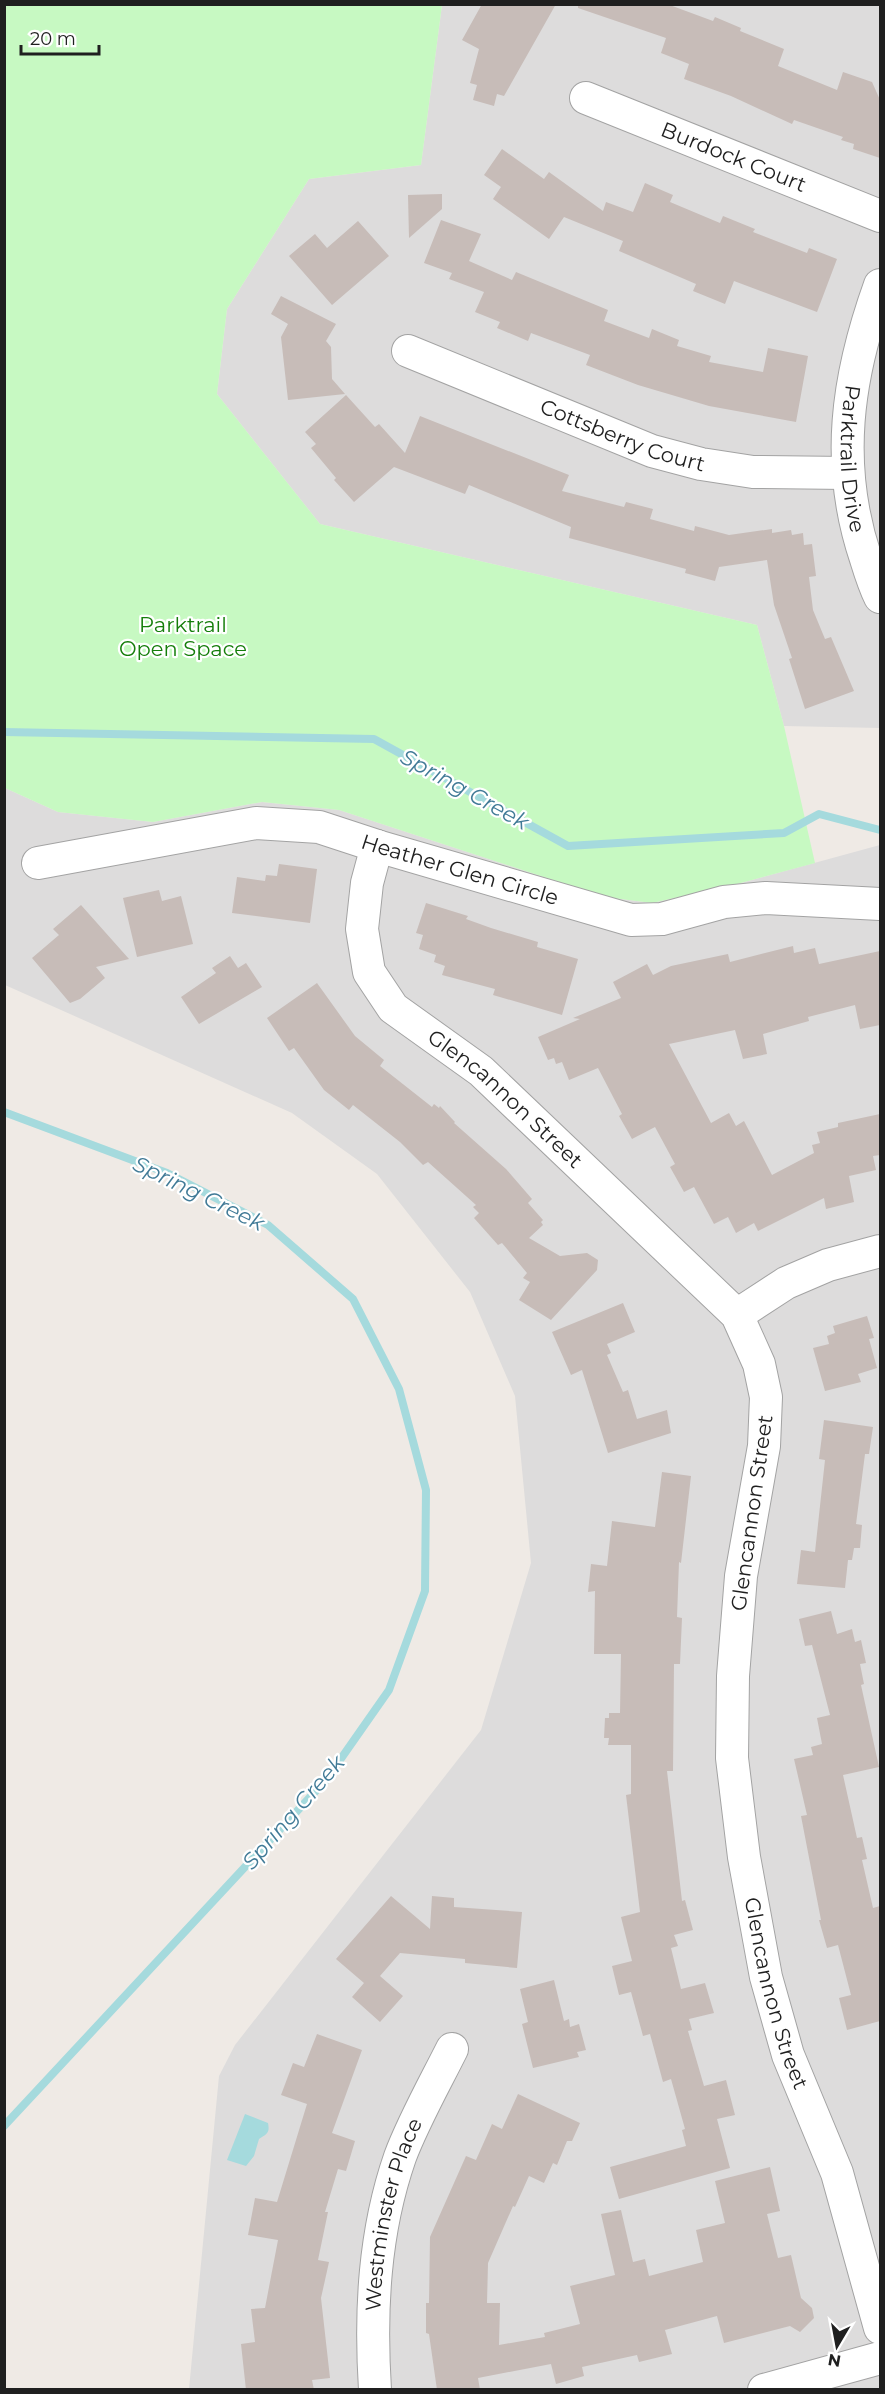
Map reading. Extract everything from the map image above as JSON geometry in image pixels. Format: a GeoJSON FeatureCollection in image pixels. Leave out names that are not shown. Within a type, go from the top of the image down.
{"type":"FeatureCollection","features":[{"type":"Feature","properties":{"kind":"street","name":"Burdock Court"},"geometry":{"type":"LineString","coordinates":[[586,98],[880,216]]}},
{"type":"Feature","properties":{"kind":"street","name":"Parktrail Drive"},"geometry":{"type":"LineString","coordinates":[[880,285],[856,364],[848,425],[847,473],[857,533],[880,597]]}},
{"type":"Feature","properties":{"kind":"street","name":"Cottsberry Court"},"geometry":{"type":"LineString","coordinates":[[408,351],[651,451],[701,464],[753,472],[847,473]]}},
{"type":"Feature","properties":{"kind":"street","name":"Heather Glen Circle"},"geometry":{"type":"LineString","coordinates":[[38,863],[256,823],[320,827],[377,846],[632,920],[662,919],[724,902],[765,898],[880,904]]}},
{"type":"Feature","properties":{"kind":"street","name":"Glencannon Street"},"geometry":{"type":"LineString","coordinates":[[377,846],[367,883],[362,929],[369,972],[393,1008],[482,1071],[737,1315],[759,1364],[766,1397],[764,1446],[741,1576],[733,1676],[732,1758],[744,1857],[766,1977],[788,2055],[837,2173],[880,2328]]}},
{"type":"Feature","properties":{"kind":"street"},"geometry":{"type":"LineString","coordinates":[[737,1315],[786,1283],[828,1265],[880,1251]]}},
{"type":"Feature","properties":{"kind":"street","name":"Westminster Place"},"geometry":{"type":"LineString","coordinates":[[375,2390],[373,2301],[381,2227],[401,2156],[452,2049]]}},
{"type":"Feature","properties":{"kind":"street"},"geometry":{"type":"LineString","coordinates":[[764,2390],[880,2358]]}},
{"type":"Feature","properties":{"kind":"shaded area"},"geometry":{"type":"Polygon","coordinates":[[[442,5],[880,5],[880,728],[784,726],[757,625],[320,524],[217,394],[227,309],[309,179],[421,165],[442,5]]]}},
{"type":"Feature","properties":{"kind":"shaded area"},"geometry":{"type":"Polygon","coordinates":[[[5,788],[58,812],[153,822],[262,802],[339,810],[605,897],[652,903],[737,884],[880,845],[880,2389],[189,2389],[219,2076],[235,2045],[481,1730],[531,1563],[515,1396],[470,1292],[377,1174],[292,1113],[5,985],[5,788]]]}},
{"type":"Feature","properties":{"kind":"green space","name":"Parktrail Open Space"},"geometry":{"type":"Polygon","coordinates":[[[5,5],[442,5],[421,165],[309,179],[227,309],[217,394],[320,524],[757,625],[784,726],[815,863],[737,884],[652,903],[605,897],[339,810],[262,802],[153,822],[58,812],[5,788],[5,5]]]}},
{"type":"Feature","properties":{"kind":"water"},"geometry":{"type":"Polygon","coordinates":[[[245,2114],[268,2123],[269,2126],[267,2133],[259,2139],[254,2156],[246,2166],[227,2160],[245,2114]]]}},
{"type":"Feature","properties":{"kind":"building"},"geometry":{"type":"Polygon","coordinates":[[[482,4],[556,4],[504,96],[497,94],[494,106],[473,100],[477,85],[470,83],[479,49],[462,40],[482,4]]]}},
{"type":"Feature","properties":{"kind":"building"},"geometry":{"type":"Polygon","coordinates":[[[578,4],[667,4],[713,21],[715,17],[741,28],[740,31],[784,49],[778,66],[837,90],[843,72],[872,82],[880,100],[880,158],[853,149],[854,144],[841,140],[843,137],[794,120],[792,124],[731,96],[684,79],[689,64],[661,53],[666,38],[578,8],[578,4]]]}},
{"type":"Feature","properties":{"kind":"building"},"geometry":{"type":"Polygon","coordinates":[[[502,149],[544,179],[549,172],[603,211],[606,202],[633,212],[645,183],[673,195],[670,202],[720,223],[723,216],[755,229],[753,232],[807,253],[809,248],[837,259],[817,312],[734,281],[725,304],[693,291],[696,284],[619,251],[623,241],[564,217],[549,239],[493,199],[501,187],[484,175],[502,149]]]}},
{"type":"Feature","properties":{"kind":"building"},"geometry":{"type":"Polygon","coordinates":[[[442,194],[442,209],[409,238],[408,195],[442,194]]]}},
{"type":"Feature","properties":{"kind":"building"},"geometry":{"type":"Polygon","coordinates":[[[441,220],[481,234],[469,261],[512,280],[516,272],[608,310],[604,321],[649,338],[652,329],[679,340],[677,346],[711,356],[709,362],[763,372],[768,348],[808,356],[796,422],[709,406],[638,385],[586,365],[590,355],[531,333],[528,341],[497,328],[500,322],[475,312],[484,292],[449,279],[452,273],[424,263],[441,220]]]}},
{"type":"Feature","properties":{"kind":"building"},"geometry":{"type":"Polygon","coordinates":[[[358,221],[389,256],[332,305],[289,256],[315,234],[327,248],[358,221]]]}},
{"type":"Feature","properties":{"kind":"building"},"geometry":{"type":"Polygon","coordinates":[[[281,296],[336,324],[326,341],[331,347],[332,379],[345,394],[288,400],[281,337],[288,324],[271,314],[281,296]]]}},
{"type":"Feature","properties":{"kind":"building"},"geometry":{"type":"Polygon","coordinates":[[[346,395],[375,427],[379,424],[405,453],[420,416],[569,475],[562,491],[624,507],[626,502],[653,509],[650,519],[694,531],[695,526],[729,535],[772,529],[772,533],[791,530],[792,535],[803,533],[804,545],[812,544],[816,576],[809,577],[813,610],[825,639],[831,637],[854,691],[805,709],[789,659],[792,658],[774,605],[767,560],[719,567],[715,581],[685,573],[686,569],[569,538],[571,527],[469,485],[465,494],[394,467],[354,502],[334,480],[336,478],[311,448],[316,444],[305,432],[346,395]]]}},
{"type":"Feature","properties":{"kind":"building"},"geometry":{"type":"Polygon","coordinates":[[[279,864],[317,869],[310,923],[232,913],[237,877],[265,881],[266,875],[277,876],[279,864]]]}},
{"type":"Feature","properties":{"kind":"building"},"geometry":{"type":"Polygon","coordinates":[[[159,890],[162,901],[181,896],[193,944],[137,957],[123,898],[159,890]]]}},
{"type":"Feature","properties":{"kind":"building"},"geometry":{"type":"Polygon","coordinates":[[[426,903],[468,916],[466,919],[491,928],[538,942],[537,947],[578,959],[562,1015],[493,995],[495,989],[442,975],[445,966],[434,962],[436,955],[419,949],[423,935],[416,933],[426,903]]]}},
{"type":"Feature","properties":{"kind":"building"},"geometry":{"type":"Polygon","coordinates":[[[81,905],[129,959],[96,967],[105,978],[80,999],[70,1003],[32,958],[59,935],[53,929],[81,905]]]}},
{"type":"Feature","properties":{"kind":"building"},"geometry":{"type":"Polygon","coordinates":[[[793,946],[794,953],[815,948],[819,964],[880,951],[880,1025],[860,1029],[855,1005],[808,1017],[809,1021],[763,1034],[767,1054],[743,1059],[735,1030],[669,1044],[711,1123],[729,1113],[736,1126],[744,1121],[772,1175],[814,1153],[812,1145],[820,1143],[817,1132],[838,1127],[838,1123],[880,1114],[880,1155],[873,1156],[876,1170],[849,1176],[854,1202],[826,1209],[824,1198],[758,1231],[754,1223],[736,1233],[728,1217],[714,1224],[694,1187],[684,1192],[670,1167],[675,1164],[655,1127],[632,1139],[598,1068],[569,1080],[562,1062],[556,1064],[554,1058],[548,1060],[538,1037],[580,1019],[573,1018],[621,998],[613,982],[647,964],[653,975],[671,966],[728,954],[730,962],[793,946]]]}},
{"type":"Feature","properties":{"kind":"building"},"geometry":{"type":"Polygon","coordinates":[[[230,956],[238,968],[246,963],[262,987],[199,1024],[181,997],[216,973],[212,968],[230,956]]]}},
{"type":"Feature","properties":{"kind":"building"},"geometry":{"type":"Polygon","coordinates":[[[317,983],[355,1036],[384,1060],[380,1066],[432,1107],[434,1104],[439,1108],[440,1106],[454,1123],[506,1169],[532,1199],[528,1203],[543,1220],[541,1222],[543,1225],[529,1238],[560,1256],[587,1253],[598,1260],[597,1270],[551,1320],[519,1300],[530,1282],[523,1278],[527,1273],[502,1243],[498,1245],[474,1218],[479,1213],[473,1207],[476,1205],[428,1162],[423,1165],[400,1142],[353,1105],[349,1110],[324,1090],[294,1048],[289,1051],[267,1018],[317,983]]]}},
{"type":"Feature","properties":{"kind":"building"},"geometry":{"type":"Polygon","coordinates":[[[623,1303],[635,1332],[607,1344],[611,1353],[607,1355],[623,1392],[628,1390],[637,1419],[667,1410],[671,1433],[608,1453],[582,1370],[571,1375],[552,1332],[623,1303]]]}},
{"type":"Feature","properties":{"kind":"building"},"geometry":{"type":"Polygon","coordinates":[[[867,1316],[874,1338],[869,1339],[877,1368],[858,1374],[861,1382],[825,1391],[813,1348],[829,1344],[827,1336],[835,1333],[833,1326],[867,1316]]]}},
{"type":"Feature","properties":{"kind":"building"},"geometry":{"type":"Polygon","coordinates":[[[824,1420],[873,1427],[869,1454],[865,1454],[856,1524],[862,1525],[860,1548],[854,1548],[852,1560],[848,1560],[845,1588],[797,1584],[801,1550],[815,1552],[825,1460],[819,1459],[824,1420]]]}},
{"type":"Feature","properties":{"kind":"building"},"geometry":{"type":"Polygon","coordinates":[[[662,1472],[691,1476],[681,1563],[679,1562],[677,1617],[682,1618],[680,1664],[674,1664],[673,1771],[667,1771],[682,1901],[685,1900],[693,1930],[674,1935],[678,1946],[671,1948],[681,1989],[705,1983],[714,2013],[689,2019],[692,2030],[688,2031],[704,2086],[726,2080],[735,2115],[717,2119],[730,2168],[619,2199],[610,2167],[686,2146],[682,2130],[685,2129],[671,2079],[663,2082],[650,2034],[643,2036],[631,1992],[619,1995],[612,1966],[632,1961],[621,1917],[640,1912],[626,1795],[631,1794],[631,1745],[608,1745],[609,1738],[604,1738],[605,1718],[609,1718],[609,1713],[620,1713],[621,1654],[594,1654],[595,1591],[588,1592],[591,1564],[607,1566],[612,1521],[655,1527],[662,1472]]]}},
{"type":"Feature","properties":{"kind":"building"},"geometry":{"type":"Polygon","coordinates":[[[831,1611],[837,1634],[852,1629],[855,1642],[861,1640],[866,1663],[860,1664],[864,1684],[861,1685],[879,1767],[843,1775],[857,1838],[862,1837],[867,1859],[862,1860],[873,1908],[880,1906],[880,2021],[847,2030],[839,1998],[851,1995],[838,1945],[827,1948],[819,1920],[821,1920],[801,1816],[807,1815],[794,1759],[813,1755],[811,1747],[822,1744],[817,1718],[830,1715],[812,1645],[805,1646],[799,1619],[831,1611]]]}},
{"type":"Feature","properties":{"kind":"building"},"geometry":{"type":"Polygon","coordinates":[[[391,1896],[430,1929],[432,1896],[454,1898],[454,1907],[522,1912],[517,1968],[465,1963],[465,1959],[400,1953],[380,1976],[403,1996],[380,2022],[352,1997],[364,1983],[336,1959],[391,1896]]]}},
{"type":"Feature","properties":{"kind":"building"},"geometry":{"type":"Polygon","coordinates":[[[554,1980],[564,2021],[569,2019],[570,2027],[579,2024],[586,2050],[577,2052],[579,2057],[533,2068],[522,2024],[528,2022],[520,1989],[554,1980]]]}},
{"type":"Feature","properties":{"kind":"building"},"geometry":{"type":"Polygon","coordinates":[[[317,2034],[362,2050],[332,2133],[355,2141],[346,2171],[338,2169],[325,2212],[328,2212],[318,2260],[329,2262],[321,2298],[330,2378],[312,2380],[314,2390],[246,2390],[241,2344],[255,2342],[251,2309],[265,2308],[278,2240],[248,2235],[255,2198],[277,2202],[307,2104],[281,2095],[293,2063],[304,2067],[317,2034]]]}},
{"type":"Feature","properties":{"kind":"building"},"geometry":{"type":"Polygon","coordinates":[[[518,2094],[580,2123],[572,2141],[567,2141],[557,2165],[553,2163],[544,2183],[529,2176],[488,2263],[487,2303],[500,2303],[499,2345],[545,2337],[544,2333],[580,2324],[570,2286],[615,2275],[601,2214],[621,2210],[633,2262],[645,2259],[649,2276],[703,2262],[696,2230],[725,2223],[715,2181],[770,2167],[780,2211],[767,2214],[778,2258],[791,2255],[801,2298],[812,2308],[814,2318],[800,2332],[790,2326],[724,2343],[717,2316],[665,2330],[672,2354],[639,2362],[637,2355],[582,2367],[584,2376],[556,2384],[551,2364],[478,2378],[480,2390],[437,2390],[429,2334],[426,2333],[430,2237],[466,2156],[476,2160],[492,2124],[502,2129],[518,2094]]]}},
{"type":"Feature","properties":{"kind":"waterway","name":"Spring Creek"},"geometry":{"type":"LineString","coordinates":[[4,732],[374,739],[568,846],[784,833],[819,814],[880,830]]}},
{"type":"Feature","properties":{"kind":"waterway","name":"Spring Creek"},"geometry":{"type":"LineString","coordinates":[[4,1112],[167,1173],[268,1225],[353,1299],[399,1389],[426,1490],[425,1591],[389,1690],[326,1780],[4,2126]]}}]}
